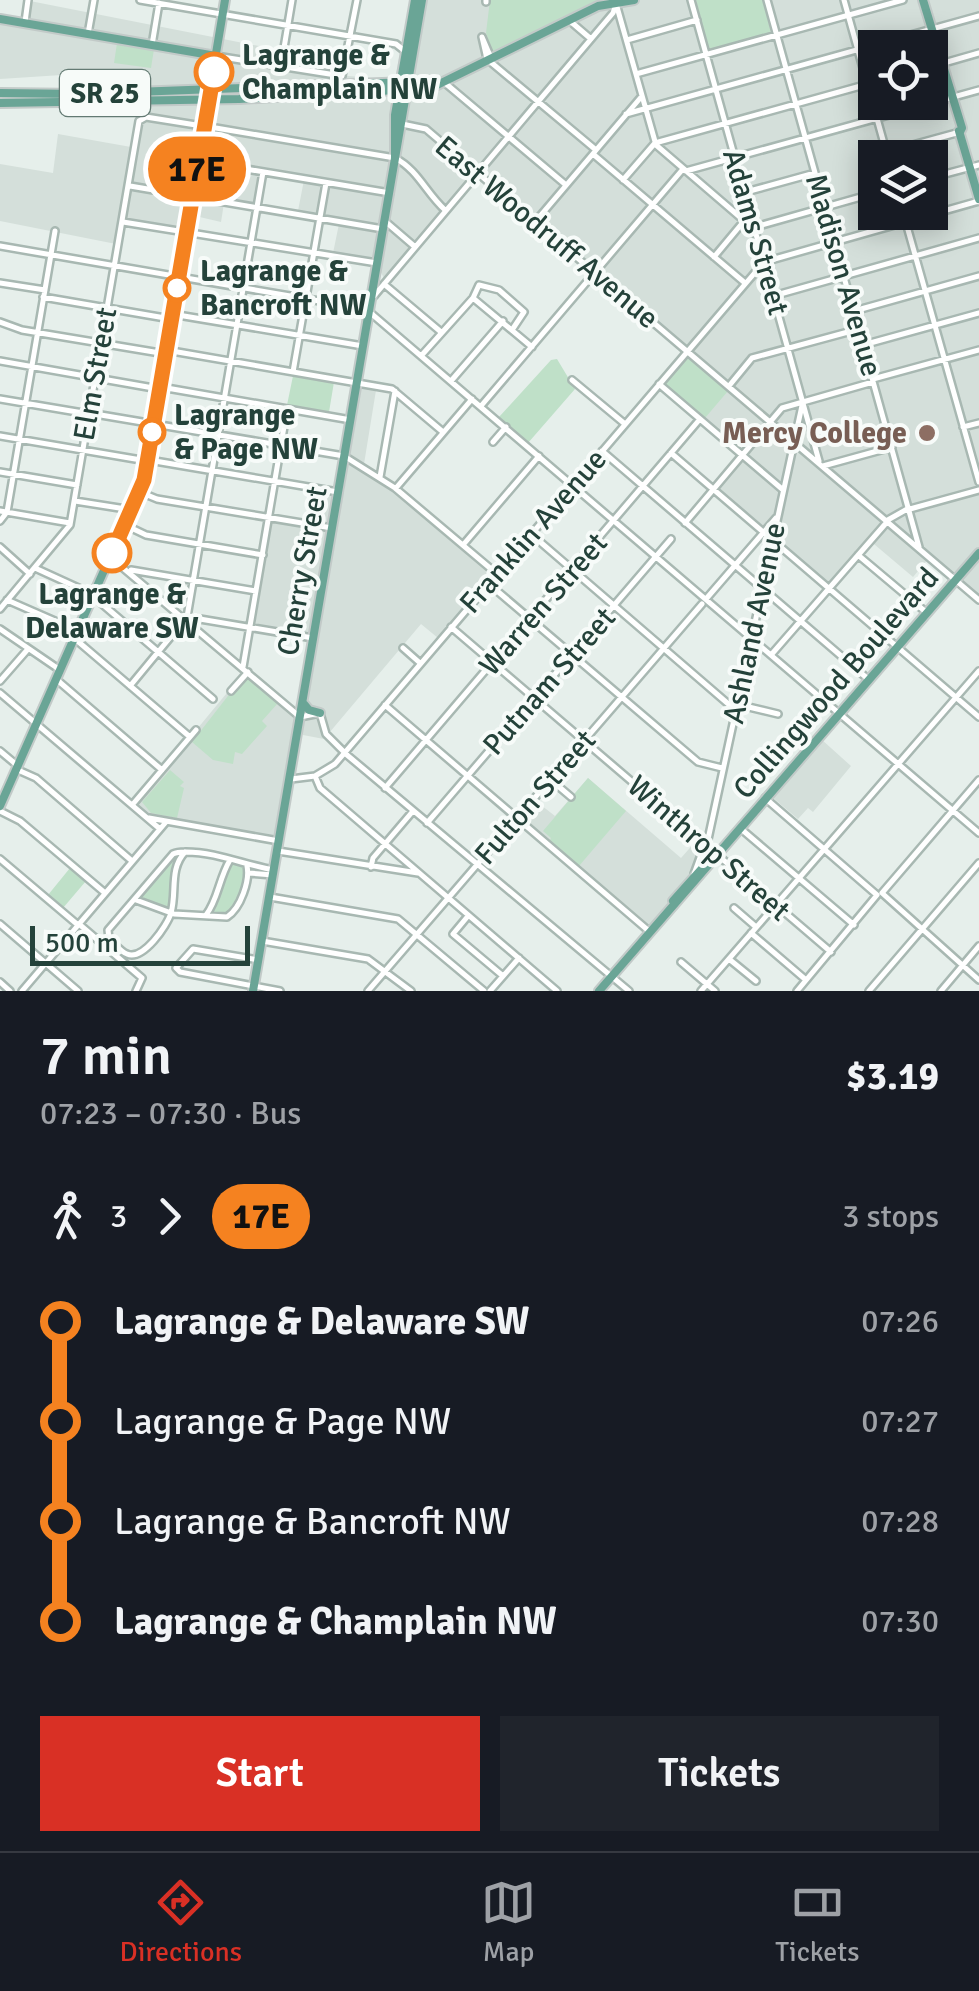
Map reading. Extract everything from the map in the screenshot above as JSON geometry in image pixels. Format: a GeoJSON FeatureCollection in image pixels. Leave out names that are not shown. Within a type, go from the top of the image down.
{"type":"FeatureCollection","features":[{"type":"Feature","properties":{"kind":"main road"},"geometry":{"type":"LineString","coordinates":[[0,808],[140,492],[198,161],[200,125],[210,94],[225,0]]}},
{"type":"Feature","properties":{"kind":"main road","name":"Cherry Street"},"geometry":{"type":"LineString","coordinates":[[254,988],[369,312],[381,281],[377,263],[402,124],[406,52],[419,0]]}},
{"type":"Feature","properties":{"kind":"main road","name":"Cherry Street"},"geometry":{"type":"LineString","coordinates":[[395,158],[392,154],[411,68],[419,0]]}},
{"type":"Feature","properties":{"kind":"main road","name":"SR 25"},"geometry":{"type":"LineString","coordinates":[[0,103],[130,102],[294,86],[431,88],[600,5],[634,0]]}},
{"type":"Feature","properties":{"kind":"main road"},"geometry":{"type":"LineString","coordinates":[[924,0],[932,30]]}},
{"type":"Feature","properties":{"kind":"main road"},"geometry":{"type":"LineString","coordinates":[[0,19],[216,56]]}},
{"type":"Feature","properties":{"kind":"main road"},"geometry":{"type":"LineString","coordinates":[[411,68],[422,82]]}},
{"type":"Feature","properties":{"kind":"main road"},"geometry":{"type":"LineString","coordinates":[[404,86],[422,82],[441,84]]}},
{"type":"Feature","properties":{"kind":"main road","name":"SR 25"},"geometry":{"type":"LineString","coordinates":[[0,93],[210,94],[404,86]]}},
{"type":"Feature","properties":{"kind":"main road"},"geometry":{"type":"LineString","coordinates":[[948,87],[960,132],[975,166],[979,200]]}},
{"type":"Feature","properties":{"kind":"main road","name":"Collingwood Boulevard"},"geometry":{"type":"LineString","coordinates":[[600,991],[979,554]]}},
{"type":"Feature","properties":{"kind":"main road"},"geometry":{"type":"LineString","coordinates":[[304,693],[306,708],[320,714]]}},
{"type":"Feature","properties":{"kind":"main road","name":"Collingwood Boulevard"},"geometry":{"type":"LineString","coordinates":[[696,879],[702,867],[716,855]]}},
{"type":"Feature","properties":{"kind":"street"},"geometry":{"type":"LineString","coordinates":[[24,23],[28,0]]}},
{"type":"Feature","properties":{"kind":"street"},"geometry":{"type":"LineString","coordinates":[[88,34],[94,0]]}},
{"type":"Feature","properties":{"kind":"street"},"geometry":{"type":"LineString","coordinates":[[140,0],[396,44],[406,52]]}},
{"type":"Feature","properties":{"kind":"street"},"geometry":{"type":"LineString","coordinates":[[281,68],[292,0]]}},
{"type":"Feature","properties":{"kind":"street"},"geometry":{"type":"LineString","coordinates":[[216,56],[342,76],[357,0]]}},
{"type":"Feature","properties":{"kind":"street","name":"Adams Street"},"geometry":{"type":"LineString","coordinates":[[691,0],[821,465]]}},
{"type":"Feature","properties":{"kind":"street","name":"Madison Avenue"},"geometry":{"type":"LineString","coordinates":[[768,0],[920,550]]}},
{"type":"Feature","properties":{"kind":"street"},"geometry":{"type":"LineString","coordinates":[[626,114],[858,50],[844,0]]}},
{"type":"Feature","properties":{"kind":"street"},"geometry":{"type":"LineString","coordinates":[[636,74],[903,0]]}},
{"type":"Feature","properties":{"kind":"street"},"geometry":{"type":"LineString","coordinates":[[152,45],[159,2]]}},
{"type":"Feature","properties":{"kind":"street"},"geometry":{"type":"LineString","coordinates":[[442,332],[381,281],[591,38],[616,2]]}},
{"type":"Feature","properties":{"kind":"street"},"geometry":{"type":"LineString","coordinates":[[616,2],[655,143],[744,221],[755,226],[858,198]]}},
{"type":"Feature","properties":{"kind":"street"},"geometry":{"type":"LineString","coordinates":[[932,30],[979,16]]}},
{"type":"Feature","properties":{"kind":"street"},"geometry":{"type":"LineString","coordinates":[[626,40],[697,20]]}},
{"type":"Feature","properties":{"kind":"street"},"geometry":{"type":"LineString","coordinates":[[570,21],[591,38]]}},
{"type":"Feature","properties":{"kind":"street"},"geometry":{"type":"LineString","coordinates":[[948,62],[979,53]]}},
{"type":"Feature","properties":{"kind":"street"},"geometry":{"type":"LineString","coordinates":[[492,61],[623,180],[745,283]]}},
{"type":"Feature","properties":{"kind":"street"},"geometry":{"type":"LineString","coordinates":[[441,84],[566,185]]}},
{"type":"Feature","properties":{"kind":"street"},"geometry":{"type":"LineString","coordinates":[[623,180],[655,143],[858,87]]}},
{"type":"Feature","properties":{"kind":"street"},"geometry":{"type":"LineString","coordinates":[[948,99],[979,90]]}},
{"type":"Feature","properties":{"kind":"street"},"geometry":{"type":"LineString","coordinates":[[535,222],[642,96]]}},
{"type":"Feature","properties":{"kind":"street","name":"Elm Street"},"geometry":{"type":"LineString","coordinates":[[0,608],[70,523],[140,121],[143,118],[200,125]]}},
{"type":"Feature","properties":{"kind":"street"},"geometry":{"type":"LineString","coordinates":[[481,406],[684,170],[870,120]]}},
{"type":"Feature","properties":{"kind":"street","name":"East Woodruff Avenue"},"geometry":{"type":"LineString","coordinates":[[402,124],[426,129],[979,600]]}},
{"type":"Feature","properties":{"kind":"street"},"geometry":{"type":"LineString","coordinates":[[200,125],[395,158],[413,171],[445,210]]}},
{"type":"Feature","properties":{"kind":"street"},"geometry":{"type":"LineString","coordinates":[[935,140],[960,132]]}},
{"type":"Feature","properties":{"kind":"street"},"geometry":{"type":"LineString","coordinates":[[198,161],[390,194]]}},
{"type":"Feature","properties":{"kind":"street"},"geometry":{"type":"LineString","coordinates":[[948,173],[975,166]]}},
{"type":"Feature","properties":{"kind":"street"},"geometry":{"type":"LineString","coordinates":[[130,686],[186,618],[263,172]]}},
{"type":"Feature","properties":{"kind":"street"},"geometry":{"type":"LineString","coordinates":[[745,192],[815,173]]}},
{"type":"Feature","properties":{"kind":"street"},"geometry":{"type":"LineString","coordinates":[[293,372],[326,182]]}},
{"type":"Feature","properties":{"kind":"street"},"geometry":{"type":"LineString","coordinates":[[129,185],[320,218],[384,225],[414,246]]}},
{"type":"Feature","properties":{"kind":"street"},"geometry":{"type":"LineString","coordinates":[[948,209],[979,200]]}},
{"type":"Feature","properties":{"kind":"street"},"geometry":{"type":"LineString","coordinates":[[714,256],[744,221]]}},
{"type":"Feature","properties":{"kind":"street"},"geometry":{"type":"LineString","coordinates":[[122,222],[377,263]]}},
{"type":"Feature","properties":{"kind":"street"},"geometry":{"type":"LineString","coordinates":[[764,262],[877,230]]}},
{"type":"Feature","properties":{"kind":"street"},"geometry":{"type":"LineString","coordinates":[[908,230],[979,482]]}},
{"type":"Feature","properties":{"kind":"street"},"geometry":{"type":"LineString","coordinates":[[0,521],[13,474],[55,231]]}},
{"type":"Feature","properties":{"kind":"street"},"geometry":{"type":"LineString","coordinates":[[773,296],[979,238]]}},
{"type":"Feature","properties":{"kind":"street"},"geometry":{"type":"LineString","coordinates":[[0,246],[369,312],[979,833]]}},
{"type":"Feature","properties":{"kind":"street","name":"Franklin Avenue"},"geometry":{"type":"LineString","coordinates":[[315,776],[335,764],[764,262]]}},
{"type":"Feature","properties":{"kind":"street"},"geometry":{"type":"LineString","coordinates":[[854,311],[979,276]]}},
{"type":"Feature","properties":{"kind":"street"},"geometry":{"type":"LineString","coordinates":[[0,283],[106,308],[236,324],[363,346]]}},
{"type":"Feature","properties":{"kind":"street"},"geometry":{"type":"LineString","coordinates":[[422,356],[473,298],[479,285],[499,290],[524,312],[512,330]]}},
{"type":"Feature","properties":{"kind":"street"},"geometry":{"type":"LineString","coordinates":[[473,298],[532,347]]}},
{"type":"Feature","properties":{"kind":"street"},"geometry":{"type":"LineString","coordinates":[[863,345],[979,312]]}},
{"type":"Feature","properties":{"kind":"street"},"geometry":{"type":"LineString","coordinates":[[451,381],[503,321]]}},
{"type":"Feature","properties":{"kind":"street"},"geometry":{"type":"LineString","coordinates":[[0,322],[37,332],[395,391],[443,432]]}},
{"type":"Feature","properties":{"kind":"street"},"geometry":{"type":"LineString","coordinates":[[728,386],[752,358],[858,329]]}},
{"type":"Feature","properties":{"kind":"street"},"geometry":{"type":"LineString","coordinates":[[685,522],[784,407],[979,350]]}},
{"type":"Feature","properties":{"kind":"street"},"geometry":{"type":"LineString","coordinates":[[0,362],[350,420]]}},
{"type":"Feature","properties":{"kind":"street"},"geometry":{"type":"LineString","coordinates":[[572,380],[625,424]]}},
{"type":"Feature","properties":{"kind":"street"},"geometry":{"type":"LineString","coordinates":[[659,384],[783,490]]}},
{"type":"Feature","properties":{"kind":"street"},"geometry":{"type":"LineString","coordinates":[[380,478],[395,391]]}},
{"type":"Feature","properties":{"kind":"street"},"geometry":{"type":"LineString","coordinates":[[0,398],[344,456],[396,488],[497,574]]}},
{"type":"Feature","properties":{"kind":"street"},"geometry":{"type":"LineString","coordinates":[[396,488],[472,398]]}},
{"type":"Feature","properties":{"kind":"street","name":"Ashland Avenue"},"geometry":{"type":"LineString","coordinates":[[696,879],[804,402]]}},
{"type":"Feature","properties":{"kind":"street"},"geometry":{"type":"LineString","coordinates":[[231,691],[245,670],[287,409]]}},
{"type":"Feature","properties":{"kind":"street","name":"Warren Street"},"geometry":{"type":"LineString","coordinates":[[384,788],[700,419]]}},
{"type":"Feature","properties":{"kind":"street"},"geometry":{"type":"LineString","coordinates":[[963,428],[979,423]]}},
{"type":"Feature","properties":{"kind":"street"},"geometry":{"type":"LineString","coordinates":[[493,442],[506,427]]}},
{"type":"Feature","properties":{"kind":"street"},"geometry":{"type":"LineString","coordinates":[[0,436],[338,492]]}},
{"type":"Feature","properties":{"kind":"street"},"geometry":{"type":"LineString","coordinates":[[821,465],[892,447]]}},
{"type":"Feature","properties":{"kind":"street"},"geometry":{"type":"LineString","coordinates":[[602,451],[868,679]]}},
{"type":"Feature","properties":{"kind":"street"},"geometry":{"type":"LineString","coordinates":[[671,453],[979,716]]}},
{"type":"Feature","properties":{"kind":"street"},"geometry":{"type":"LineString","coordinates":[[463,545],[539,456]]}},
{"type":"Feature","properties":{"kind":"street"},"geometry":{"type":"LineString","coordinates":[[0,472],[77,485]]}},
{"type":"Feature","properties":{"kind":"street"},"geometry":{"type":"LineString","coordinates":[[771,655],[886,522],[909,509],[979,490]]}},
{"type":"Feature","properties":{"kind":"street"},"geometry":{"type":"LineString","coordinates":[[140,492],[157,499],[332,528]]}},
{"type":"Feature","properties":{"kind":"street"},"geometry":{"type":"LineString","coordinates":[[74,501],[132,510]]}},
{"type":"Feature","properties":{"kind":"street"},"geometry":{"type":"LineString","coordinates":[[4,512],[70,523]]}},
{"type":"Feature","properties":{"kind":"street","name":"Fulton Street"},"geometry":{"type":"LineString","coordinates":[[368,991],[777,518]]}},
{"type":"Feature","properties":{"kind":"street"},"geometry":{"type":"LineString","coordinates":[[125,525],[144,534],[263,555]]}},
{"type":"Feature","properties":{"kind":"street"},"geometry":{"type":"LineString","coordinates":[[531,534],[735,707],[778,714]]}},
{"type":"Feature","properties":{"kind":"street","name":"Putnam Street"},"geometry":{"type":"LineString","coordinates":[[427,824],[671,540]]}},
{"type":"Feature","properties":{"kind":"street"},"geometry":{"type":"LineString","coordinates":[[0,547],[33,571],[93,595],[214,699]]}},
{"type":"Feature","properties":{"kind":"street"},"geometry":{"type":"LineString","coordinates":[[858,554],[927,613]]}},
{"type":"Feature","properties":{"kind":"street"},"geometry":{"type":"LineString","coordinates":[[110,557],[300,716],[320,714],[324,731],[384,788],[630,991]]}},
{"type":"Feature","properties":{"kind":"street"},"geometry":{"type":"LineString","coordinates":[[126,569],[256,591]]}},
{"type":"Feature","properties":{"kind":"street"},"geometry":{"type":"LineString","coordinates":[[488,584],[698,762],[722,768]]}},
{"type":"Feature","properties":{"kind":"street"},"geometry":{"type":"LineString","coordinates":[[4,599],[76,634],[190,737]]}},
{"type":"Feature","properties":{"kind":"street"},"geometry":{"type":"LineString","coordinates":[[186,618],[313,638]]}},
{"type":"Feature","properties":{"kind":"street","name":"Winthrop Street"},"geometry":{"type":"LineString","coordinates":[[451,627],[831,952]]}},
{"type":"Feature","properties":{"kind":"street"},"geometry":{"type":"LineString","coordinates":[[0,629],[58,675],[162,770]]}},
{"type":"Feature","properties":{"kind":"street"},"geometry":{"type":"LineString","coordinates":[[403,648],[420,664]]}},
{"type":"Feature","properties":{"kind":"street"},"geometry":{"type":"LineString","coordinates":[[0,681],[28,649]]}},
{"type":"Feature","properties":{"kind":"street"},"geometry":{"type":"LineString","coordinates":[[701,991],[979,670]]}},
{"type":"Feature","properties":{"kind":"street"},"geometry":{"type":"LineString","coordinates":[[0,692],[160,829]]}},
{"type":"Feature","properties":{"kind":"street"},"geometry":{"type":"LineString","coordinates":[[385,705],[650,932]]}},
{"type":"Feature","properties":{"kind":"street"},"geometry":{"type":"LineString","coordinates":[[132,805],[196,730]]}},
{"type":"Feature","properties":{"kind":"street"},"geometry":{"type":"LineString","coordinates":[[0,750],[132,861]]}},
{"type":"Feature","properties":{"kind":"street"},"geometry":{"type":"LineString","coordinates":[[289,779],[315,776],[320,788],[557,991]]}},
{"type":"Feature","properties":{"kind":"street"},"geometry":{"type":"LineString","coordinates":[[551,780],[571,797]]}},
{"type":"Feature","properties":{"kind":"street"},"geometry":{"type":"LineString","coordinates":[[797,991],[979,780]]}},
{"type":"Feature","properties":{"kind":"street"},"geometry":{"type":"LineString","coordinates":[[765,798],[979,980]]}},
{"type":"Feature","properties":{"kind":"street"},"geometry":{"type":"LineString","coordinates":[[0,808],[105,893]]}},
{"type":"Feature","properties":{"kind":"street"},"geometry":{"type":"LineString","coordinates":[[371,867],[372,858],[413,812]]}},
{"type":"Feature","properties":{"kind":"street"},"geometry":{"type":"LineString","coordinates":[[144,815],[371,867],[419,874]]}},
{"type":"Feature","properties":{"kind":"street"},"geometry":{"type":"LineString","coordinates":[[22,991],[166,822]]}},
{"type":"Feature","properties":{"kind":"street"},"geometry":{"type":"LineString","coordinates":[[740,828],[854,925]]}},
{"type":"Feature","properties":{"kind":"street","name":"Ashland Avenue"},"geometry":{"type":"LineString","coordinates":[[702,867],[705,844]]}},
{"type":"Feature","properties":{"kind":"street"},"geometry":{"type":"LineString","coordinates":[[185,852],[176,867],[171,914],[150,944],[130,956],[107,935],[112,922],[149,885],[169,857],[185,852],[274,872]]}},
{"type":"Feature","properties":{"kind":"street"},"geometry":{"type":"LineString","coordinates":[[0,860],[143,981],[136,991]]}},
{"type":"Feature","properties":{"kind":"street"},"geometry":{"type":"LineString","coordinates":[[202,916],[212,908],[218,881],[230,860]]}},
{"type":"Feature","properties":{"kind":"street"},"geometry":{"type":"LineString","coordinates":[[130,903],[141,900],[171,914],[222,918],[239,906],[248,872],[244,864]]}},
{"type":"Feature","properties":{"kind":"street"},"geometry":{"type":"LineString","coordinates":[[869,991],[979,864]]}},
{"type":"Feature","properties":{"kind":"street"},"geometry":{"type":"LineString","coordinates":[[248,872],[274,872]]}},
{"type":"Feature","properties":{"kind":"street"},"geometry":{"type":"LineString","coordinates":[[270,896],[398,919],[487,991],[518,958]]}},
{"type":"Feature","properties":{"kind":"street"},"geometry":{"type":"LineString","coordinates":[[734,908],[806,980]]}},
{"type":"Feature","properties":{"kind":"street"},"geometry":{"type":"LineString","coordinates":[[468,916],[453,934],[503,976]]}},
{"type":"Feature","properties":{"kind":"street"},"geometry":{"type":"LineString","coordinates":[[0,924],[78,991]]}},
{"type":"Feature","properties":{"kind":"street"},"geometry":{"type":"LineString","coordinates":[[262,941],[368,959],[410,991]]}},
{"type":"Feature","properties":{"kind":"street"},"geometry":{"type":"LineString","coordinates":[[940,991],[979,946]]}},
{"type":"Feature","properties":{"kind":"street"},"geometry":{"type":"LineString","coordinates":[[259,960],[192,949],[176,968],[180,972],[280,991]]}},
{"type":"Feature","properties":{"kind":"street"},"geometry":{"type":"LineString","coordinates":[[729,958],[756,981]]}},
{"type":"Feature","properties":{"kind":"street"},"geometry":{"type":"LineString","coordinates":[[681,962],[714,991]]}},
{"type":"Feature","properties":{"kind":"street"},"geometry":{"type":"LineString","coordinates":[[0,982],[10,991]]}},
{"type":"Feature","properties":{"kind":"shaded area"},"geometry":{"type":"Polygon","coordinates":[[[410,0],[979,0],[979,597],[930,557],[913,577],[868,539],[828,584],[716,489],[744,456],[658,382],[684,350],[478,175],[386,282],[375,261],[333,253],[339,224],[297,216],[304,180],[260,173],[253,210],[224,203],[221,222],[191,215],[187,233],[120,221],[116,244],[0,221],[0,164],[53,173],[58,134],[131,147],[136,112],[123,71],[0,79],[0,21],[26,26],[30,1],[279,50],[277,63],[337,75],[395,80],[410,0]]]}},
{"type":"Feature","properties":{"kind":"shaded area"},"geometry":{"type":"Polygon","coordinates":[[[359,381],[377,384],[364,464],[401,489],[496,570],[438,638],[421,624],[324,739],[303,735],[297,710],[309,641],[287,638],[287,630],[255,625],[272,521],[309,527],[316,490],[344,493],[359,381]]]}},
{"type":"Feature","properties":{"kind":"shaded area"},"geometry":{"type":"Polygon","coordinates":[[[248,675],[295,718],[275,837],[147,814],[135,804],[231,688],[248,675]]]}},
{"type":"Feature","properties":{"kind":"shaded area"},"geometry":{"type":"Polygon","coordinates":[[[821,739],[851,766],[813,812],[808,808],[798,819],[772,797],[821,739]]]}},
{"type":"Feature","properties":{"kind":"shaded area"},"geometry":{"type":"Polygon","coordinates":[[[588,778],[681,858],[696,841],[701,846],[686,882],[649,926],[522,818],[537,802],[555,816],[588,778]]]}},
{"type":"Feature","properties":{"kind":"green space"},"geometry":{"type":"Polygon","coordinates":[[[490,0],[600,0],[493,53],[486,33],[490,0]]]}},
{"type":"Feature","properties":{"kind":"green space"},"geometry":{"type":"Polygon","coordinates":[[[696,0],[763,0],[771,33],[709,50],[696,0]]]}},
{"type":"Feature","properties":{"kind":"green space"},"geometry":{"type":"Polygon","coordinates":[[[117,43],[154,49],[151,68],[114,63],[117,43]]]}},
{"type":"Feature","properties":{"kind":"green space"},"geometry":{"type":"Polygon","coordinates":[[[689,357],[728,391],[705,418],[665,384],[689,357]]]}},
{"type":"Feature","properties":{"kind":"green space"},"geometry":{"type":"Polygon","coordinates":[[[557,359],[575,389],[528,443],[499,417],[551,360],[557,359]]]}},
{"type":"Feature","properties":{"kind":"green space"},"geometry":{"type":"Polygon","coordinates":[[[293,376],[334,382],[329,412],[287,405],[293,376]]]}},
{"type":"Feature","properties":{"kind":"green space"},"geometry":{"type":"Polygon","coordinates":[[[248,677],[278,703],[262,721],[267,726],[242,754],[235,752],[233,764],[213,760],[192,742],[231,692],[234,694],[248,677]]]}},
{"type":"Feature","properties":{"kind":"green space"},"geometry":{"type":"Polygon","coordinates":[[[170,770],[184,782],[180,786],[184,788],[177,818],[151,813],[142,802],[170,770]]]}},
{"type":"Feature","properties":{"kind":"green space"},"geometry":{"type":"Polygon","coordinates":[[[588,778],[626,811],[579,866],[543,831],[588,778]]]}},
{"type":"Feature","properties":{"kind":"green space"},"geometry":{"type":"Polygon","coordinates":[[[179,854],[169,908],[139,898],[168,860],[179,854]]]}},
{"type":"Feature","properties":{"kind":"green space"},"geometry":{"type":"Polygon","coordinates":[[[236,863],[248,871],[237,907],[226,915],[209,915],[219,884],[230,865],[236,863]]]}},
{"type":"Feature","properties":{"kind":"green space"},"geometry":{"type":"Polygon","coordinates":[[[70,868],[86,881],[63,908],[48,895],[70,868]]]}},
{"type":"Feature","properties":{"kind":"bus line","name":"17E"},"geometry":{"type":"LineString","coordinates":[[112,553],[144,480],[214,72]]}},
{"type":"Feature","properties":{"kind":"place","name":"Lagrange & Champlain NW"},"geometry":{"type":"Point","coordinates":[214,72]}},
{"type":"Feature","properties":{"kind":"place","name":"Lagrange & Bancroft NW"},"geometry":{"type":"Point","coordinates":[177,288]}},
{"type":"Feature","properties":{"kind":"place","name":"Lagrange & Page NW"},"geometry":{"type":"Point","coordinates":[152,432]}},
{"type":"Feature","properties":{"kind":"place","name":"Mercy College"},"geometry":{"type":"Point","coordinates":[927,433]}},
{"type":"Feature","properties":{"kind":"place","name":"Lagrange & Delaware SW"},"geometry":{"type":"Point","coordinates":[112,553]}}]}
